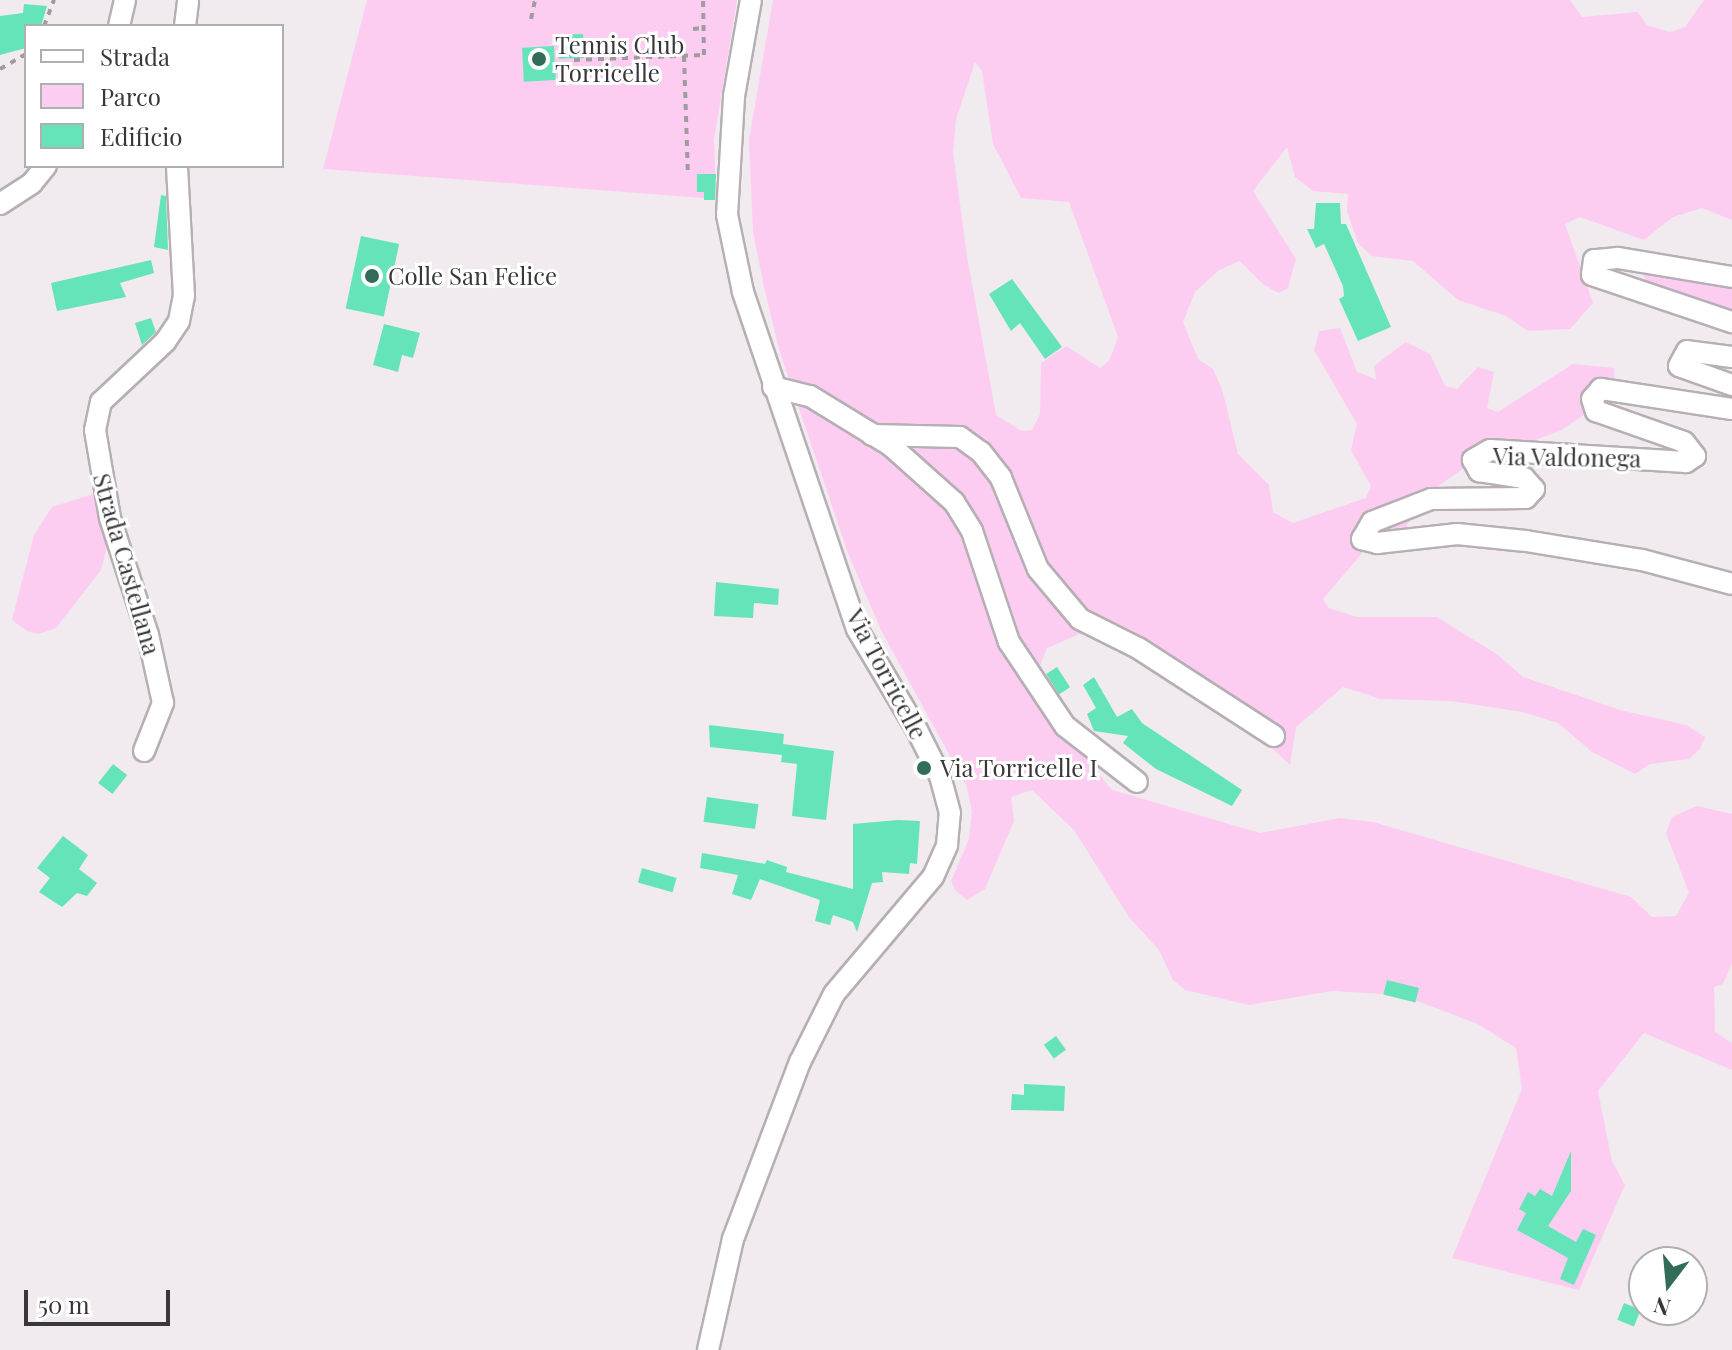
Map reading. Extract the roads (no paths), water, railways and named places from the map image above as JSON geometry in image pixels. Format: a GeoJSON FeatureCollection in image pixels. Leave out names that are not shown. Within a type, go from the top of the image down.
{"type":"FeatureCollection","features":[{"type":"Feature","properties":{"kind":"street"},"geometry":{"type":"LineString","coordinates":[[119,24],[125,0]]}},
{"type":"Feature","properties":{"kind":"street"},"geometry":{"type":"LineString","coordinates":[[185,24],[188,0]]}},
{"type":"Feature","properties":{"kind":"street","name":"Via Torricelle"},"geometry":{"type":"LineString","coordinates":[[708,1350],[733,1239],[800,1062],[834,994],[933,877],[947,845],[950,813],[940,776],[917,730],[857,629],[743,292],[727,215],[734,96],[751,0]]}},
{"type":"Feature","properties":{"kind":"street"},"geometry":{"type":"LineString","coordinates":[[0,204],[32,183],[44,168]]}},
{"type":"Feature","properties":{"kind":"street","name":"Strada Castellana"},"geometry":{"type":"LineString","coordinates":[[144,751],[163,703],[148,635],[110,518],[95,430],[101,402],[165,342],[179,321],[184,296],[177,168]]}},
{"type":"Feature","properties":{"kind":"street"},"geometry":{"type":"LineString","coordinates":[[1732,277],[1618,258],[1594,260],[1592,275],[1732,322]]}},
{"type":"Feature","properties":{"kind":"street"},"geometry":{"type":"LineString","coordinates":[[1732,357],[1687,351],[1679,366],[1732,385]]}},
{"type":"Feature","properties":{"kind":"street"},"geometry":{"type":"LineString","coordinates":[[773,387],[810,396],[872,435],[954,502],[972,531],[1009,642],[1065,726],[1137,782]]}},
{"type":"Feature","properties":{"kind":"street","name":"Via Valdonega"},"geometry":{"type":"LineString","coordinates":[[1732,409],[1601,389],[1592,399],[1596,411],[1684,442],[1695,456],[1686,462],[1490,450],[1473,460],[1479,471],[1524,478],[1534,489],[1526,498],[1431,499],[1372,522],[1362,539],[1377,543],[1457,534],[1526,541],[1642,560],[1732,584]]}},
{"type":"Feature","properties":{"kind":"street"},"geometry":{"type":"LineString","coordinates":[[872,435],[960,437],[981,452],[1001,478],[1038,569],[1080,619],[1138,648],[1274,736]]}},
{"type":"Feature","properties":{"kind":"place","name":"Tennis Club Torricelle"},"geometry":{"type":"Point","coordinates":[539,59]}},
{"type":"Feature","properties":{"kind":"place","name":"Colle San Felice"},"geometry":{"type":"Point","coordinates":[372,276]}},
{"type":"Feature","properties":{"kind":"place","name":"Via Torricelle I"},"geometry":{"type":"Point","coordinates":[924,768]}}]}
